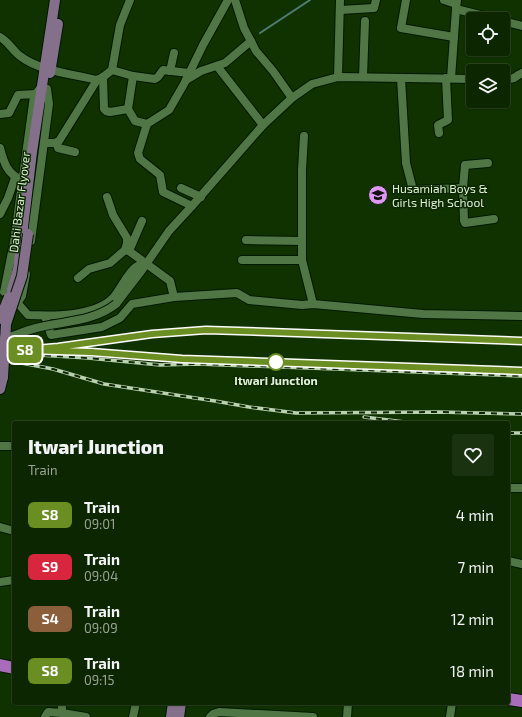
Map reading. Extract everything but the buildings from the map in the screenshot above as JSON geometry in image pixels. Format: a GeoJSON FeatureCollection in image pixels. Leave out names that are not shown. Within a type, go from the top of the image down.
{"type":"FeatureCollection","features":[{"type":"Feature","properties":{"kind":"highway"},"geometry":{"type":"LineString","coordinates":[[0,665],[12,668]]}},
{"type":"Feature","properties":{"kind":"highway"},"geometry":{"type":"LineString","coordinates":[[510,692],[522,693]]}},
{"type":"Feature","properties":{"kind":"highway"},"geometry":{"type":"LineString","coordinates":[[510,700],[522,701]]}},
{"type":"Feature","properties":{"kind":"main road"},"geometry":{"type":"LineString","coordinates":[[48,69],[55,0]]}},
{"type":"Feature","properties":{"kind":"main road"},"geometry":{"type":"LineString","coordinates":[[42,93],[61,0]]}},
{"type":"Feature","properties":{"kind":"main road","name":"Dahi Bazar Flyover"},"geometry":{"type":"LineString","coordinates":[[0,319],[12,290],[18,269],[32,152],[42,93]]}},
{"type":"Feature","properties":{"kind":"main road","name":"Dahi Bazar Flyover"},"geometry":{"type":"LineString","coordinates":[[0,389],[3,377],[2,340],[22,276],[42,93]]}},
{"type":"Feature","properties":{"kind":"main road"},"geometry":{"type":"LineString","coordinates":[[171,717],[173,705]]}},
{"type":"Feature","properties":{"kind":"main road"},"geometry":{"type":"LineString","coordinates":[[179,717],[181,705]]}},
{"type":"Feature","properties":{"kind":"street"},"geometry":{"type":"LineString","coordinates":[[44,143],[59,141],[100,79],[112,70],[120,24],[130,0]]}},
{"type":"Feature","properties":{"kind":"street"},"geometry":{"type":"LineString","coordinates":[[192,206],[163,192],[160,175],[140,159],[138,154],[147,124],[169,110],[228,0]]}},
{"type":"Feature","properties":{"kind":"street"},"geometry":{"type":"LineString","coordinates":[[235,0],[244,28],[256,51],[273,71],[292,98]]}},
{"type":"Feature","properties":{"kind":"street"},"geometry":{"type":"LineString","coordinates":[[338,77],[340,0]]}},
{"type":"Feature","properties":{"kind":"street"},"geometry":{"type":"LineString","coordinates":[[340,10],[374,8],[376,0]]}},
{"type":"Feature","properties":{"kind":"street"},"geometry":{"type":"LineString","coordinates":[[406,0],[401,28],[454,36]]}},
{"type":"Feature","properties":{"kind":"street"},"geometry":{"type":"LineString","coordinates":[[444,0],[477,12]]}},
{"type":"Feature","properties":{"kind":"street"},"geometry":{"type":"LineString","coordinates":[[439,133],[438,125],[448,120],[448,78],[454,36],[456,4]]}},
{"type":"Feature","properties":{"kind":"street"},"geometry":{"type":"LineString","coordinates":[[363,77],[365,21]]}},
{"type":"Feature","properties":{"kind":"street"},"geometry":{"type":"LineString","coordinates":[[510,23],[522,26]]}},
{"type":"Feature","properties":{"kind":"street"},"geometry":{"type":"LineString","coordinates":[[0,37],[6,40],[19,56],[33,64],[48,69],[100,79]]}},
{"type":"Feature","properties":{"kind":"street"},"geometry":{"type":"LineString","coordinates":[[112,70],[133,76],[155,79],[158,78],[163,70],[188,77],[224,63],[251,42]]}},
{"type":"Feature","properties":{"kind":"street"},"geometry":{"type":"LineString","coordinates":[[170,71],[174,53]]}},
{"type":"Feature","properties":{"kind":"street"},"geometry":{"type":"LineString","coordinates":[[217,66],[263,125]]}},
{"type":"Feature","properties":{"kind":"street"},"geometry":{"type":"LineString","coordinates":[[510,79],[517,77],[521,73]]}},
{"type":"Feature","properties":{"kind":"street"},"geometry":{"type":"LineString","coordinates":[[133,76],[128,109],[135,121],[147,124]]}},
{"type":"Feature","properties":{"kind":"street"},"geometry":{"type":"LineString","coordinates":[[2,340],[35,328],[94,317],[107,312],[116,304],[169,231],[201,197],[263,125],[292,98],[312,84],[338,77],[466,79]]}},
{"type":"Feature","properties":{"kind":"street"},"geometry":{"type":"LineString","coordinates":[[401,78],[406,163],[413,190],[463,188]]}},
{"type":"Feature","properties":{"kind":"street"},"geometry":{"type":"LineString","coordinates":[[100,79],[104,108],[106,111],[110,112],[128,109]]}},
{"type":"Feature","properties":{"kind":"street"},"geometry":{"type":"LineString","coordinates":[[0,114],[9,113],[18,95],[42,93]]}},
{"type":"Feature","properties":{"kind":"street"},"geometry":{"type":"LineString","coordinates":[[18,302],[22,296],[28,268],[49,104],[42,93]]}},
{"type":"Feature","properties":{"kind":"street"},"geometry":{"type":"LineString","coordinates":[[42,93],[34,96],[19,179],[14,242],[2,290],[18,302],[28,315],[68,315],[99,307],[111,300],[136,267],[147,263]]}},
{"type":"Feature","properties":{"kind":"street"},"geometry":{"type":"LineString","coordinates":[[0,118],[0,124]]}},
{"type":"Feature","properties":{"kind":"street"},"geometry":{"type":"LineString","coordinates":[[304,136],[302,170],[302,260],[313,304]]}},
{"type":"Feature","properties":{"kind":"street"},"geometry":{"type":"LineString","coordinates":[[57,142],[58,148],[75,152]]}},
{"type":"Feature","properties":{"kind":"street"},"geometry":{"type":"LineString","coordinates":[[0,148],[4,165],[19,179]]}},
{"type":"Feature","properties":{"kind":"street"},"geometry":{"type":"LineString","coordinates":[[488,163],[465,165],[463,188],[464,221],[466,223],[494,220]]}},
{"type":"Feature","properties":{"kind":"street"},"geometry":{"type":"LineString","coordinates":[[0,214],[19,179]]}},
{"type":"Feature","properties":{"kind":"street"},"geometry":{"type":"LineString","coordinates":[[181,188],[201,197]]}},
{"type":"Feature","properties":{"kind":"street"},"geometry":{"type":"LineString","coordinates":[[107,197],[113,214],[126,238],[127,250]]}},
{"type":"Feature","properties":{"kind":"street"},"geometry":{"type":"LineString","coordinates":[[78,278],[89,269],[110,263],[127,250],[142,221]]}},
{"type":"Feature","properties":{"kind":"street"},"geometry":{"type":"LineString","coordinates":[[246,240],[302,240]]}},
{"type":"Feature","properties":{"kind":"street"},"geometry":{"type":"LineString","coordinates":[[127,250],[170,281],[174,297]]}},
{"type":"Feature","properties":{"kind":"street"},"geometry":{"type":"LineString","coordinates":[[242,260],[302,260]]}},
{"type":"Feature","properties":{"kind":"street"},"geometry":{"type":"LineString","coordinates":[[45,316],[51,335],[102,327],[120,318],[132,304],[174,297],[237,293],[249,300],[423,314],[522,316]]}},
{"type":"Feature","properties":{"kind":"street"},"geometry":{"type":"LineString","coordinates":[[0,446],[12,446]]}},
{"type":"Feature","properties":{"kind":"street"},"geometry":{"type":"LineString","coordinates":[[510,488],[522,488]]}},
{"type":"Feature","properties":{"kind":"street"},"geometry":{"type":"LineString","coordinates":[[0,527],[12,530]]}},
{"type":"Feature","properties":{"kind":"street"},"geometry":{"type":"LineString","coordinates":[[510,561],[522,564]]}},
{"type":"Feature","properties":{"kind":"street"},"geometry":{"type":"LineString","coordinates":[[0,582],[12,580]]}},
{"type":"Feature","properties":{"kind":"street"},"geometry":{"type":"LineString","coordinates":[[62,705],[62,713]]}},
{"type":"Feature","properties":{"kind":"street"},"geometry":{"type":"LineString","coordinates":[[133,717],[136,705]]}},
{"type":"Feature","properties":{"kind":"street"},"geometry":{"type":"LineString","coordinates":[[347,717],[348,705]]}},
{"type":"Feature","properties":{"kind":"street"},"geometry":{"type":"LineString","coordinates":[[450,717],[452,705]]}},
{"type":"Feature","properties":{"kind":"street"},"geometry":{"type":"LineString","coordinates":[[45,717],[48,712],[86,717]]}},
{"type":"Feature","properties":{"kind":"street"},"geometry":{"type":"LineString","coordinates":[[210,717],[219,712],[313,717]]}},
{"type":"Feature","properties":{"kind":"waterway"},"geometry":{"type":"LineString","coordinates":[[260,33],[310,0]]}},
{"type":"Feature","properties":{"kind":"railway"},"geometry":{"type":"LineString","coordinates":[[0,349],[51,347],[179,332],[220,330],[522,341]]}},
{"type":"Feature","properties":{"kind":"railway"},"geometry":{"type":"LineString","coordinates":[[76,352],[180,359]]}},
{"type":"Feature","properties":{"kind":"railway"},"geometry":{"type":"LineString","coordinates":[[21,354],[88,358],[160,365],[197,364],[522,376]]}},
{"type":"Feature","properties":{"kind":"railway"},"geometry":{"type":"LineString","coordinates":[[16,362],[53,369],[104,384],[296,413],[438,412],[522,414]]}},
{"type":"Feature","properties":{"kind":"railway"},"geometry":{"type":"LineString","coordinates":[[364,417],[397,421]]}},
{"type":"Feature","properties":{"kind":"railway"},"geometry":{"type":"LineString","coordinates":[[510,433],[522,433]]}},
{"type":"Feature","properties":{"kind":"train","name":"S8"},"geometry":{"type":"LineString","coordinates":[[522,341],[206,330],[152,334],[58,347],[24,350],[91,352],[182,359],[522,371]]}},
{"type":"Feature","properties":{"kind":"place","name":"Husamiah Boys & Girls High School"},"geometry":{"type":"Point","coordinates":[378,195]}},
{"type":"Feature","properties":{"kind":"place","name":"Itwari Junction"},"geometry":{"type":"Point","coordinates":[276,362]}}]}
